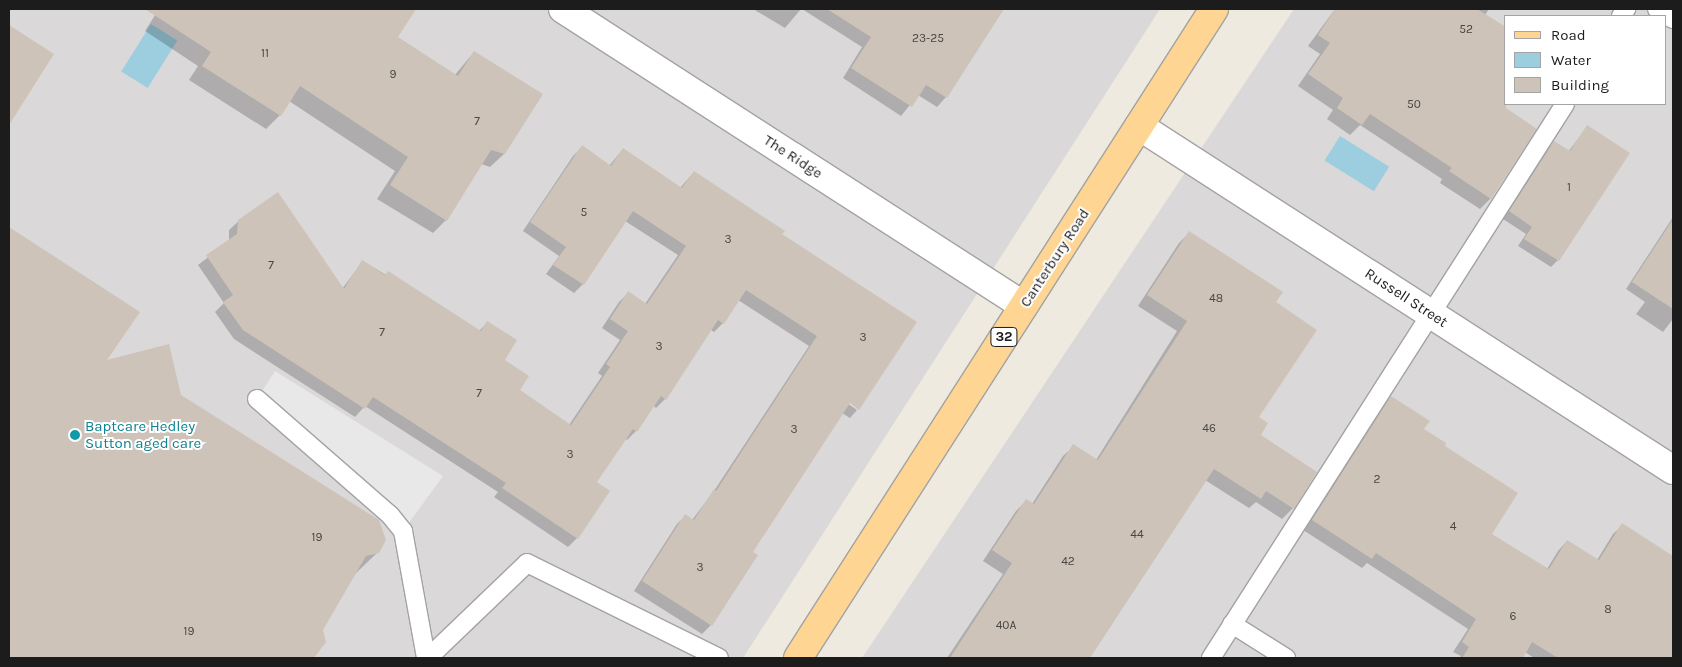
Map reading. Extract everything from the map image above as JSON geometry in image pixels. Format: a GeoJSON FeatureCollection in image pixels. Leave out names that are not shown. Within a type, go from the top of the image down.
{"type":"FeatureCollection","features":[{"type":"Feature","properties":{"kind":"main road","name":"Canterbury Road"},"geometry":{"type":"LineString","coordinates":[[798,658],[1214,9]]}},
{"type":"Feature","properties":{"kind":"street","name":"The Ridge"},"geometry":{"type":"LineString","coordinates":[[563,9],[1024,306]]}},
{"type":"Feature","properties":{"kind":"street","name":"Russell Street"},"geometry":{"type":"LineString","coordinates":[[1139,126],[1673,470]]}},
{"type":"Feature","properties":{"kind":"lane"},"geometry":{"type":"LineString","coordinates":[[1211,658],[1564,105]]}},
{"type":"Feature","properties":{"kind":"lane"},"geometry":{"type":"LineString","coordinates":[[257,399],[390,515],[403,531],[427,658]]}},
{"type":"Feature","properties":{"kind":"lane"},"geometry":{"type":"LineString","coordinates":[[427,658],[527,563],[719,658]]}},
{"type":"Feature","properties":{"kind":"lane"},"geometry":{"type":"LineString","coordinates":[[1232,624],[1286,658]]}},
{"type":"Feature","properties":{"kind":"shaded area"},"geometry":{"type":"Polygon","coordinates":[[[9,9],[1160,9],[743,658],[9,658],[9,9]]]}},
{"type":"Feature","properties":{"kind":"shaded area"},"geometry":{"type":"Polygon","coordinates":[[[1294,9],[1673,9],[1673,658],[862,658],[1294,9]]]}},
{"type":"Feature","properties":{"kind":"shaded area"},"geometry":{"type":"Polygon","coordinates":[[[275,371],[443,476],[403,531],[257,399],[275,371]]]}},
{"type":"Feature","properties":{"kind":"water"},"geometry":{"type":"Polygon","coordinates":[[[151,24],[177,40],[148,88],[121,71],[151,24]]]}},
{"type":"Feature","properties":{"kind":"water"},"geometry":{"type":"Polygon","coordinates":[[[1340,136],[1389,167],[1374,191],[1325,161],[1340,136]]]}},
{"type":"Feature","properties":{"kind":"building"},"geometry":{"type":"Polygon","coordinates":[[[145,9],[416,9],[398,37],[458,76],[474,51],[543,94],[505,154],[491,150],[447,221],[390,185],[408,157],[300,86],[281,116],[202,66],[211,52],[145,9]]]}},
{"type":"Feature","properties":{"kind":"building"},"geometry":{"type":"Polygon","coordinates":[[[827,9],[1004,9],[947,98],[926,85],[912,107],[851,68],[871,37],[827,9]]]}},
{"type":"Feature","properties":{"kind":"building"},"geometry":{"type":"Polygon","coordinates":[[[1335,9],[1477,9],[1504,26],[1504,105],[1537,129],[1491,199],[1449,171],[1452,168],[1370,114],[1362,125],[1337,108],[1343,98],[1308,74],[1330,43],[1318,35],[1335,9]]]}},
{"type":"Feature","properties":{"kind":"building"},"geometry":{"type":"Polygon","coordinates":[[[9,25],[54,54],[9,125],[9,25]]]}},
{"type":"Feature","properties":{"kind":"building"},"geometry":{"type":"Polygon","coordinates":[[[1587,125],[1630,153],[1559,261],[1524,239],[1532,227],[1509,211],[1554,141],[1570,151],[1587,125]]]}},
{"type":"Feature","properties":{"kind":"building"},"geometry":{"type":"Polygon","coordinates":[[[582,145],[611,166],[623,148],[682,188],[694,171],[785,231],[782,234],[917,322],[859,410],[850,403],[753,552],[758,555],[712,626],[642,581],[685,514],[694,520],[714,489],[716,491],[817,336],[746,290],[724,324],[718,320],[666,400],[661,396],[637,432],[633,429],[597,482],[610,491],[578,539],[502,488],[506,483],[373,397],[365,409],[243,330],[223,302],[233,295],[206,255],[237,234],[238,220],[278,192],[344,289],[362,260],[385,275],[388,271],[481,331],[487,321],[517,340],[505,360],[529,376],[520,390],[571,425],[610,367],[606,364],[628,331],[610,319],[628,291],[647,304],[686,246],[633,211],[584,285],[553,265],[566,247],[530,222],[582,145]]]}},
{"type":"Feature","properties":{"kind":"building"},"geometry":{"type":"Polygon","coordinates":[[[1673,219],[1673,309],[1632,282],[1673,219]]]}},
{"type":"Feature","properties":{"kind":"building"},"geometry":{"type":"Polygon","coordinates":[[[9,227],[140,312],[107,360],[169,344],[181,395],[379,520],[386,540],[379,553],[366,556],[323,630],[326,642],[314,658],[9,658],[9,227]]]}},
{"type":"Feature","properties":{"kind":"building"},"geometry":{"type":"Polygon","coordinates":[[[1189,231],[1283,292],[1276,302],[1317,330],[1259,417],[1268,423],[1261,435],[1317,472],[1294,509],[1266,491],[1261,499],[1214,469],[1090,658],[950,658],[1012,563],[992,550],[1026,499],[1034,504],[1073,444],[1098,460],[1187,321],[1147,295],[1189,231]]]}},
{"type":"Feature","properties":{"kind":"building"},"geometry":{"type":"Polygon","coordinates":[[[1391,396],[1430,421],[1424,429],[1446,443],[1445,446],[1518,493],[1492,534],[1549,569],[1567,540],[1599,560],[1622,523],[1673,556],[1673,658],[1558,658],[1532,642],[1523,658],[1462,658],[1469,647],[1462,642],[1476,619],[1376,553],[1372,559],[1312,520],[1391,396]]]}},
{"type":"Feature","properties":{"kind":"place","name":"Baptcare Hedley Sutton aged care"},"geometry":{"type":"Point","coordinates":[75,435]}}]}
